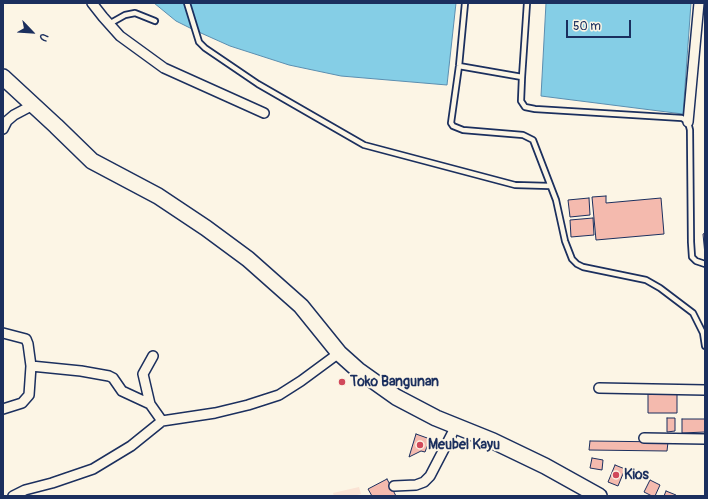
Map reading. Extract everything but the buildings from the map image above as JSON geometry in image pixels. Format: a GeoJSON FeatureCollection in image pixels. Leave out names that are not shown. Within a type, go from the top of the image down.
{"type":"FeatureCollection","features":[{"type":"Feature","properties":{"kind":"highway"},"geometry":{"type":"LineString","coordinates":[[3,77],[92,161],[158,196],[206,228],[248,259],[301,306],[339,353],[358,370],[396,397],[436,418],[493,441],[545,466],[600,496]]}},
{"type":"Feature","properties":{"kind":"street"},"geometry":{"type":"LineString","coordinates":[[92,3],[120,36],[166,70],[264,113]]}},
{"type":"Feature","properties":{"kind":"street"},"geometry":{"type":"LineString","coordinates":[[688,122],[699,3]]}},
{"type":"Feature","properties":{"kind":"street"},"geometry":{"type":"LineString","coordinates":[[3,129],[7,121],[14,115],[33,105]]}},
{"type":"Feature","properties":{"kind":"street"},"geometry":{"type":"LineString","coordinates":[[3,333],[26,338],[31,366],[30,395],[22,403],[3,409]]}},
{"type":"Feature","properties":{"kind":"street"},"geometry":{"type":"LineString","coordinates":[[13,496],[25,490],[52,483],[93,469],[131,446],[162,421],[228,410],[279,395],[339,353]]}},
{"type":"Feature","properties":{"kind":"street"},"geometry":{"type":"LineString","coordinates":[[153,356],[143,374],[150,404],[162,421]]}},
{"type":"Feature","properties":{"kind":"street"},"geometry":{"type":"LineString","coordinates":[[31,366],[81,371],[109,376],[113,378],[122,391],[150,404]]}},
{"type":"Feature","properties":{"kind":"street"},"geometry":{"type":"LineString","coordinates":[[599,388],[705,390]]}},
{"type":"Feature","properties":{"kind":"street"},"geometry":{"type":"LineString","coordinates":[[394,486],[416,486],[424,482],[430,476],[456,426]]}},
{"type":"Feature","properties":{"kind":"street"},"geometry":{"type":"LineString","coordinates":[[644,438],[705,439]]}},
{"type":"Feature","properties":{"kind":"lane"},"geometry":{"type":"LineString","coordinates":[[186,3],[199,42],[205,48],[258,84],[364,145],[515,185],[550,186]]}},
{"type":"Feature","properties":{"kind":"lane"},"geometry":{"type":"LineString","coordinates":[[465,3],[459,66],[451,123],[453,126],[463,130],[523,135],[533,140],[556,200],[565,241],[572,259],[583,267],[646,280],[660,288],[693,313],[704,333],[705,346]]}},
{"type":"Feature","properties":{"kind":"lane"},"geometry":{"type":"LineString","coordinates":[[527,3],[521,101],[525,107],[535,109],[682,118],[688,122],[690,130],[692,257],[696,262],[705,264]]}},
{"type":"Feature","properties":{"kind":"lane"},"geometry":{"type":"LineString","coordinates":[[109,24],[125,15],[136,13],[155,21]]}},
{"type":"Feature","properties":{"kind":"lane"},"geometry":{"type":"LineString","coordinates":[[459,66],[522,77]]}},
{"type":"Feature","properties":{"kind":"shaded area"},"geometry":{"type":"Polygon","coordinates":[[[359,487],[361,494],[353,496],[334,496],[333,493],[359,487]]]}},
{"type":"Feature","properties":{"kind":"water"},"geometry":{"type":"Polygon","coordinates":[[[154,3],[456,3],[447,85],[341,76],[289,65],[230,46],[192,29],[176,21],[154,3]]]}},
{"type":"Feature","properties":{"kind":"water"},"geometry":{"type":"Polygon","coordinates":[[[546,3],[691,3],[683,114],[541,96],[546,3]]]}},
{"type":"Feature","properties":{"kind":"place","name":"Toko Bangunan"},"geometry":{"type":"Point","coordinates":[342,382]}},
{"type":"Feature","properties":{"kind":"place","name":"Meubel Kayu"},"geometry":{"type":"Point","coordinates":[420,445]}},
{"type":"Feature","properties":{"kind":"place","name":"Kios"},"geometry":{"type":"Point","coordinates":[616,475]}}]}
